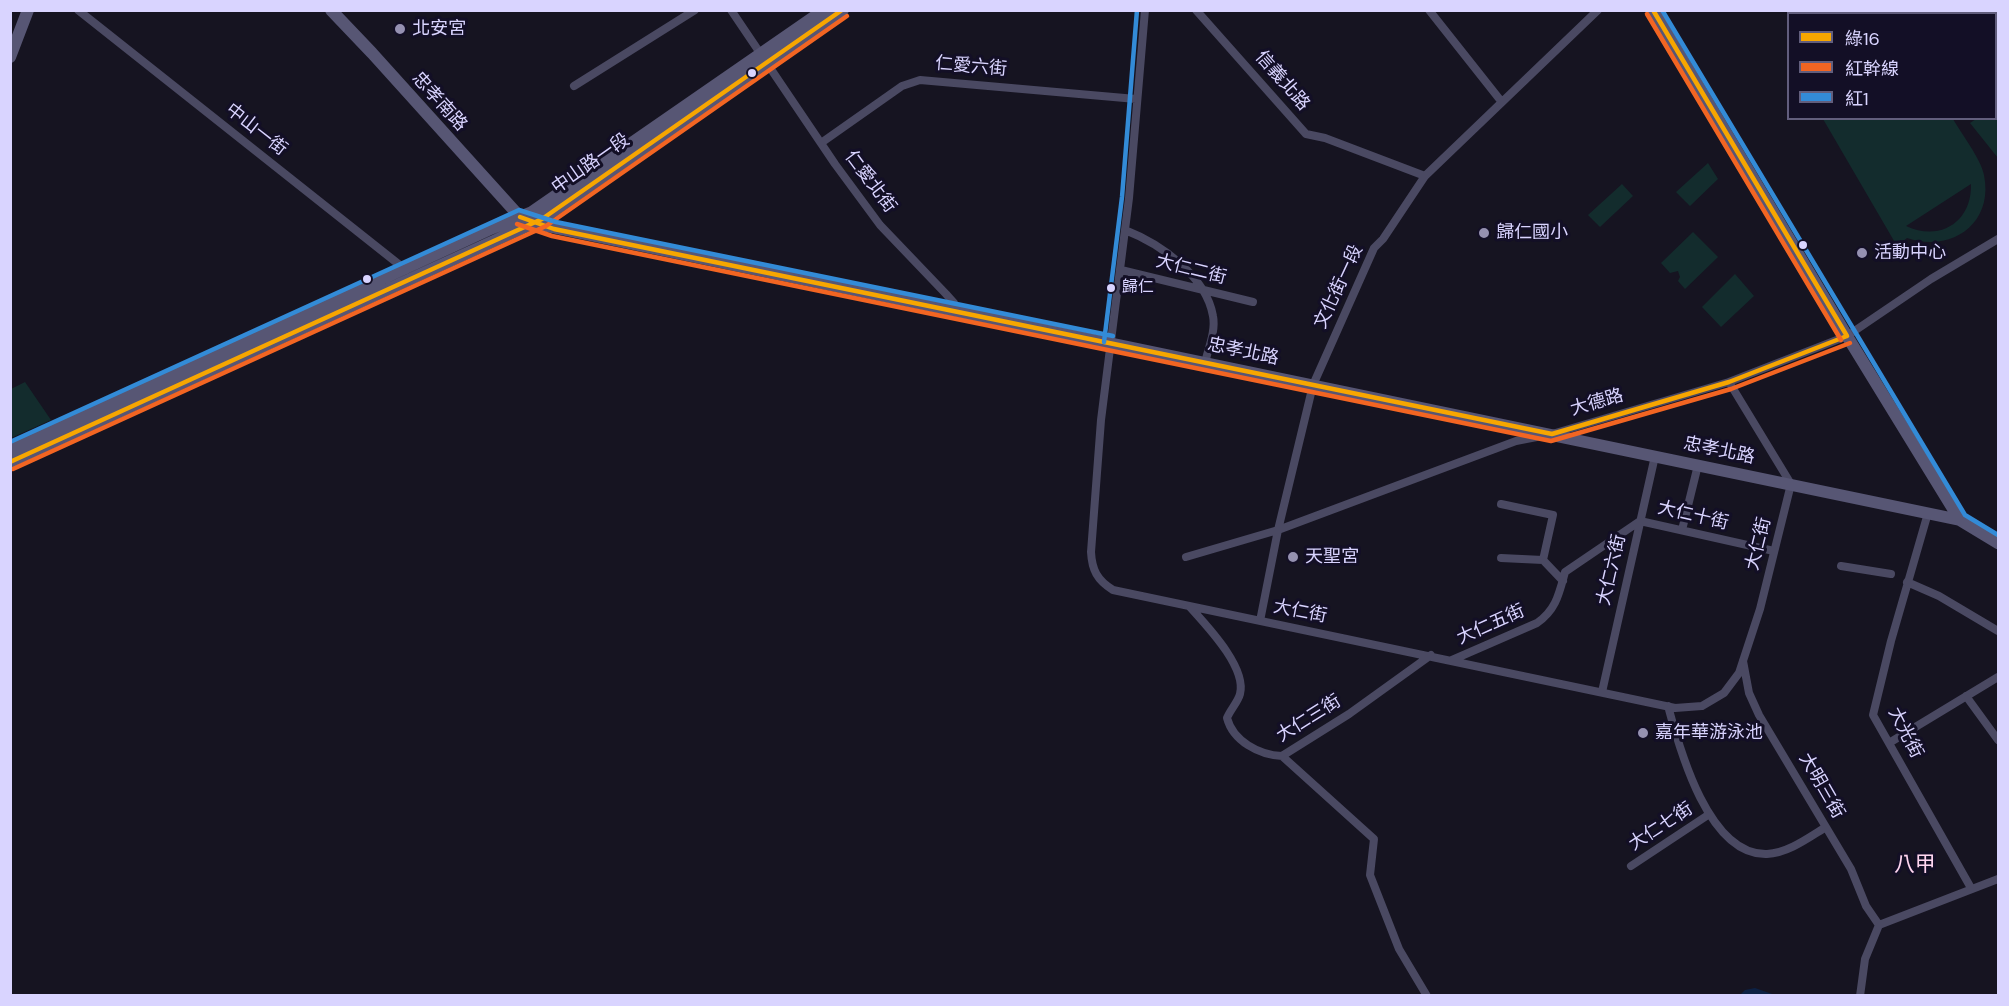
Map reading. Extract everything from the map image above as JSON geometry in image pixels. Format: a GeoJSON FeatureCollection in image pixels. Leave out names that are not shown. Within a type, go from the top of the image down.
{"type":"FeatureCollection","features":[{"type":"Feature","properties":{"kind":"main road"},"geometry":{"type":"LineString","coordinates":[[10,57],[28,10]]}},
{"type":"Feature","properties":{"kind":"main road","name":"忠孝南路"},"geometry":{"type":"LineString","coordinates":[[331,10],[372,52],[520,217]]}},
{"type":"Feature","properties":{"kind":"main road","name":"中山路一段"},"geometry":{"type":"LineString","coordinates":[[10,450],[408,273],[532,224],[582,194],[763,59],[824,10]]}},
{"type":"Feature","properties":{"kind":"main road","name":"中山路一段"},"geometry":{"type":"LineString","coordinates":[[10,462],[408,273],[520,217],[555,198],[763,59],[843,10]]}},
{"type":"Feature","properties":{"kind":"main road"},"geometry":{"type":"LineString","coordinates":[[1653,10],[1847,336],[1960,520],[1998,543]]}},
{"type":"Feature","properties":{"kind":"main road","name":"忠孝北路"},"geometry":{"type":"LineString","coordinates":[[520,217],[532,224],[1960,520]]}},
{"type":"Feature","properties":{"kind":"street","name":"中山一街"},"geometry":{"type":"LineString","coordinates":[[78,10],[408,273]]}},
{"type":"Feature","properties":{"kind":"street"},"geometry":{"type":"LineString","coordinates":[[574,86],[695,10]]}},
{"type":"Feature","properties":{"kind":"street","name":"仁愛北街"},"geometry":{"type":"LineString","coordinates":[[731,10],[880,225],[954,303],[956,312]]}},
{"type":"Feature","properties":{"kind":"street","name":"大仁街"},"geometry":{"type":"LineString","coordinates":[[1145,10],[1125,230],[1101,430],[1092,569],[1103,584],[1113,590],[1668,706],[1691,708],[1715,698],[1733,684],[1760,609],[1791,484]]}},
{"type":"Feature","properties":{"kind":"street","name":"信義北路"},"geometry":{"type":"LineString","coordinates":[[1196,10],[1306,134],[1325,138],[1425,176]]}},
{"type":"Feature","properties":{"kind":"street"},"geometry":{"type":"LineString","coordinates":[[1429,10],[1501,101]]}},
{"type":"Feature","properties":{"kind":"street","name":"文化街一段"},"geometry":{"type":"LineString","coordinates":[[1260,621],[1278,530],[1312,385],[1374,248],[1383,239],[1425,176],[1598,10]]}},
{"type":"Feature","properties":{"kind":"street","name":"仁愛六街"},"geometry":{"type":"LineString","coordinates":[[821,143],[902,86],[920,80],[1136,99]]}},
{"type":"Feature","properties":{"kind":"street"},"geometry":{"type":"LineString","coordinates":[[1125,230],[1148,239],[1180,263],[1209,302],[1214,318],[1204,363]]}},
{"type":"Feature","properties":{"kind":"street","name":"大德路"},"geometry":{"type":"LineString","coordinates":[[1186,557],[1278,530],[1516,441],[1552,434],[1729,382],[1847,336],[1931,279],[1998,239]]}},
{"type":"Feature","properties":{"kind":"street","name":"大仁二街"},"geometry":{"type":"LineString","coordinates":[[1120,270],[1253,302]]}},
{"type":"Feature","properties":{"kind":"street"},"geometry":{"type":"LineString","coordinates":[[1729,382],[1791,484]]}},
{"type":"Feature","properties":{"kind":"street","name":"大仁六街"},"geometry":{"type":"LineString","coordinates":[[1602,692],[1655,456]]}},
{"type":"Feature","properties":{"kind":"street"},"geometry":{"type":"LineString","coordinates":[[1682,530],[1698,465]]}},
{"type":"Feature","properties":{"kind":"street"},"geometry":{"type":"LineString","coordinates":[[1501,504],[1553,515],[1543,560]]}},
{"type":"Feature","properties":{"kind":"street","name":"大光街"},"geometry":{"type":"LineString","coordinates":[[1928,513],[1907,582],[1873,715],[1971,888]]}},
{"type":"Feature","properties":{"kind":"street","name":"大仁十街"},"geometry":{"type":"LineString","coordinates":[[1640,521],[1774,551]]}},
{"type":"Feature","properties":{"kind":"street","name":"大仁五街"},"geometry":{"type":"LineString","coordinates":[[1451,660],[1537,623],[1553,609],[1565,572],[1640,521]]}},
{"type":"Feature","properties":{"kind":"street"},"geometry":{"type":"LineString","coordinates":[[1501,558],[1543,560],[1563,581]]}},
{"type":"Feature","properties":{"kind":"street"},"geometry":{"type":"LineString","coordinates":[[1841,566],[1891,574]]}},
{"type":"Feature","properties":{"kind":"street"},"geometry":{"type":"LineString","coordinates":[[1907,582],[1939,596],[1998,631]]}},
{"type":"Feature","properties":{"kind":"street","name":"大仁三街"},"geometry":{"type":"LineString","coordinates":[[1190,606],[1218,640],[1234,664],[1239,679],[1240,693],[1227,718],[1231,732],[1257,751],[1282,756],[1349,714],[1431,655]]}},
{"type":"Feature","properties":{"kind":"street","name":"大明三街"},"geometry":{"type":"LineString","coordinates":[[1742,660],[1749,693],[1755,708],[1826,827],[1879,925]]}},
{"type":"Feature","properties":{"kind":"street"},"geometry":{"type":"LineString","coordinates":[[1889,743],[1998,677]]}},
{"type":"Feature","properties":{"kind":"street"},"geometry":{"type":"LineString","coordinates":[[1966,696],[1998,740]]}},
{"type":"Feature","properties":{"kind":"street","name":"大仁七街"},"geometry":{"type":"LineString","coordinates":[[1668,706],[1692,780],[1708,815],[1723,832],[1751,853],[1769,854],[1786,850],[1826,827]]}},
{"type":"Feature","properties":{"kind":"street"},"geometry":{"type":"LineString","coordinates":[[1282,756],[1374,839],[1370,875],[1399,949],[1427,996]]}},
{"type":"Feature","properties":{"kind":"street","name":"大仁七街"},"geometry":{"type":"LineString","coordinates":[[1631,866],[1708,815]]}},
{"type":"Feature","properties":{"kind":"street"},"geometry":{"type":"LineString","coordinates":[[1860,996],[1865,958],[1879,925],[1998,879]]}},
{"type":"Feature","properties":{"kind":"green space"},"geometry":{"type":"Polygon","coordinates":[[[1997,118],[1998,158],[1970,123],[1974,120],[1997,120],[1997,118]]]}},
{"type":"Feature","properties":{"kind":"green space"},"geometry":{"type":"Polygon","coordinates":[[[1824,120],[1954,120],[1975,154],[1984,175],[1985,192],[1982,208],[1976,220],[1953,238],[1923,242],[1907,238],[1897,246],[1824,120]],[[1971,184],[1906,226],[1931,232],[1942,230],[1960,218],[1966,209],[1971,184]]]}},
{"type":"Feature","properties":{"kind":"green space"},"geometry":{"type":"Polygon","coordinates":[[[1708,163],[1718,179],[1690,206],[1676,192],[1708,163]]]}},
{"type":"Feature","properties":{"kind":"green space"},"geometry":{"type":"Polygon","coordinates":[[[1622,184],[1633,196],[1600,227],[1588,215],[1622,184]]]}},
{"type":"Feature","properties":{"kind":"green space"},"geometry":{"type":"Polygon","coordinates":[[[1693,232],[1718,257],[1685,289],[1678,281],[1680,277],[1678,271],[1670,273],[1661,263],[1693,232]]]}},
{"type":"Feature","properties":{"kind":"green space"},"geometry":{"type":"Polygon","coordinates":[[[1735,274],[1754,296],[1721,327],[1702,307],[1735,274]]]}},
{"type":"Feature","properties":{"kind":"green space"},"geometry":{"type":"Polygon","coordinates":[[[25,382],[51,420],[11,438],[11,389],[25,382]]]}},
{"type":"Feature","properties":{"kind":"water"},"geometry":{"type":"Polygon","coordinates":[[[1755,988],[1775,995],[1740,995],[1745,990],[1755,988]]]}},
{"type":"Feature","properties":{"kind":"transit line","name":"綠16"},"geometry":{"type":"LineString","coordinates":[[10,462],[542,219],[842,10]]}},
{"type":"Feature","properties":{"kind":"transit line","name":"紅1"},"geometry":{"type":"LineString","coordinates":[[1104,342],[1122,197],[1137,10]]}},
{"type":"Feature","properties":{"kind":"transit line","name":"綠16"},"geometry":{"type":"LineString","coordinates":[[1653,10],[1847,336]]}},
{"type":"Feature","properties":{"kind":"transit line","name":"紅1"},"geometry":{"type":"LineString","coordinates":[[1662,10],[1965,515],[1998,535]]}},
{"type":"Feature","properties":{"kind":"transit line","name":"紅幹線"},"geometry":{"type":"LineString","coordinates":[[1647,14],[1841,340]]}},
{"type":"Feature","properties":{"kind":"transit line","name":"紅幹線"},"geometry":{"type":"LineString","coordinates":[[13,469],[546,226],[847,16]]}},
{"type":"Feature","properties":{"kind":"transit line","name":"紅1"},"geometry":{"type":"LineString","coordinates":[[10,442],[519,210],[556,222],[1113,336]]}},
{"type":"Feature","properties":{"kind":"transit line","name":"綠16"},"geometry":{"type":"LineString","coordinates":[[520,217],[554,229],[1552,434],[1729,382],[1847,336]]}},
{"type":"Feature","properties":{"kind":"transit line","name":"紅幹線"},"geometry":{"type":"LineString","coordinates":[[517,224],[552,236],[1551,441],[1731,389],[1850,343]]}},
{"type":"Feature","properties":{"kind":"place","name":"北安宮"},"geometry":{"type":"Point","coordinates":[400,29]}},
{"type":"Feature","properties":{"kind":"place","name":"歸仁國小"},"geometry":{"type":"Point","coordinates":[1484,233]}},
{"type":"Feature","properties":{"kind":"place","name":"活動中心"},"geometry":{"type":"Point","coordinates":[1862,253]}},
{"type":"Feature","properties":{"kind":"place","name":"歸仁"},"geometry":{"type":"Point","coordinates":[1111,288]}},
{"type":"Feature","properties":{"kind":"place","name":"天聖宮"},"geometry":{"type":"Point","coordinates":[1293,557]}},
{"type":"Feature","properties":{"kind":"place","name":"嘉年華游泳池"},"geometry":{"type":"Point","coordinates":[1643,733]}},
{"type":"Feature","properties":{"kind":"district","name":"八甲"},"geometry":{"type":"Point","coordinates":[1915,865]}}]}
